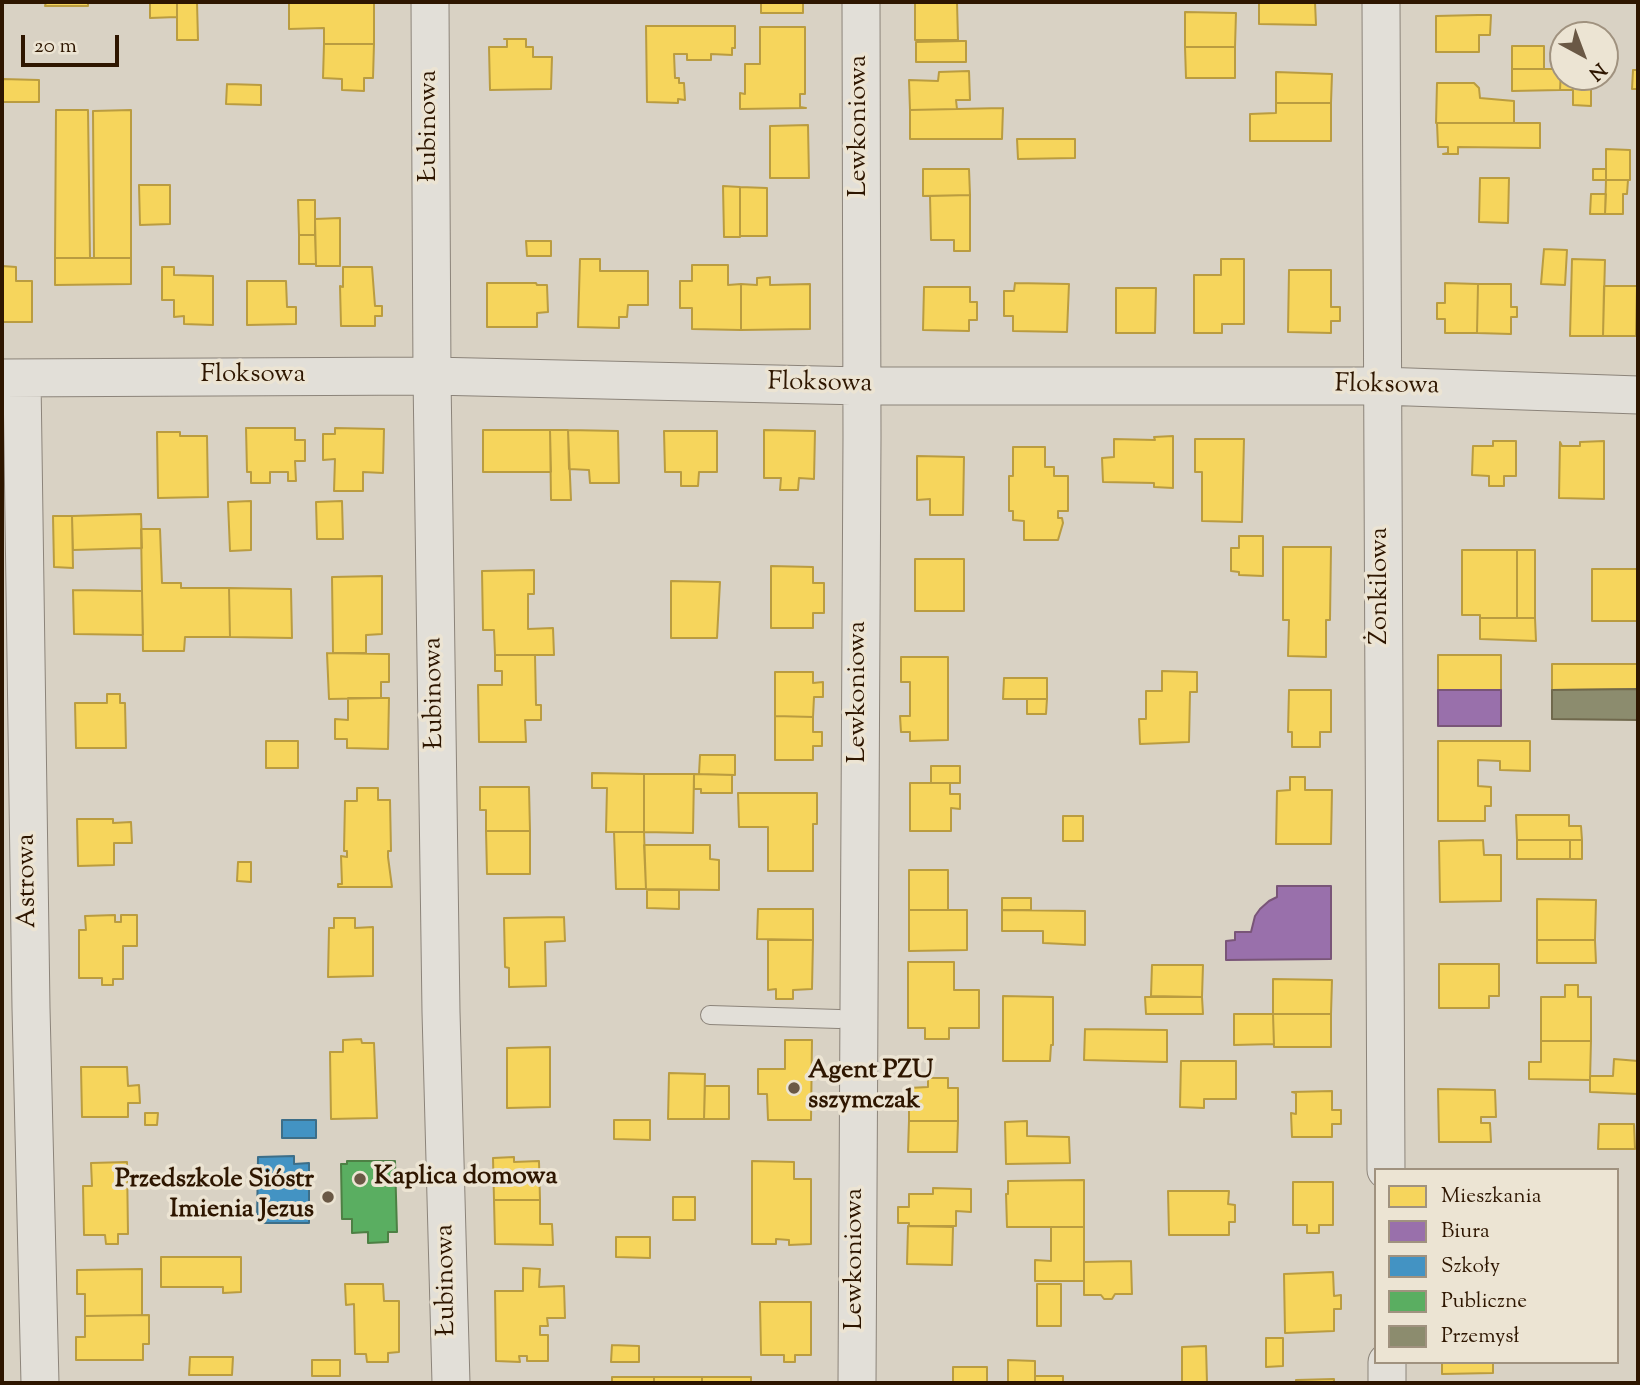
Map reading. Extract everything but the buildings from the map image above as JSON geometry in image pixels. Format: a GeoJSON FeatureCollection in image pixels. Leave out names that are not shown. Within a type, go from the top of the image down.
{"type":"FeatureCollection","features":[{"type":"Feature","properties":{"kind":"street","name":"Łubinowa"},"geometry":{"type":"LineString","coordinates":[[430,2],[440,1012],[451,1383]]}},
{"type":"Feature","properties":{"kind":"street","name":"Lewkoniowa"},"geometry":{"type":"LineString","coordinates":[[857,1383],[862,386],[861,2]]}},
{"type":"Feature","properties":{"kind":"street","name":"Żonkilowa"},"geometry":{"type":"LineString","coordinates":[[1381,2],[1386,1168]]}},
{"type":"Feature","properties":{"kind":"street","name":"Floksowa"},"geometry":{"type":"LineString","coordinates":[[12,379],[432,376],[862,386],[1381,386],[1638,395]]}},
{"type":"Feature","properties":{"kind":"street","name":"Astrowa"},"geometry":{"type":"LineString","coordinates":[[12,379],[14,744],[40,1383]]}},
{"type":"Feature","properties":{"kind":"street"},"geometry":{"type":"LineString","coordinates":[[1387,1364],[1387,1383]]}},
{"type":"Feature","properties":{"kind":"lane"},"geometry":{"type":"LineString","coordinates":[[710,1015],[839,1019]]}},
{"type":"Feature","properties":{"kind":"place","name":"Agent PZU sszymczak"},"geometry":{"type":"Point","coordinates":[794,1088]}},
{"type":"Feature","properties":{"kind":"place","name":"Kaplica domowa"},"geometry":{"type":"Point","coordinates":[360,1179]}},
{"type":"Feature","properties":{"kind":"place","name":"Przedszkole Sióstr Imienia Jezus"},"geometry":{"type":"Point","coordinates":[328,1197]}}]}
